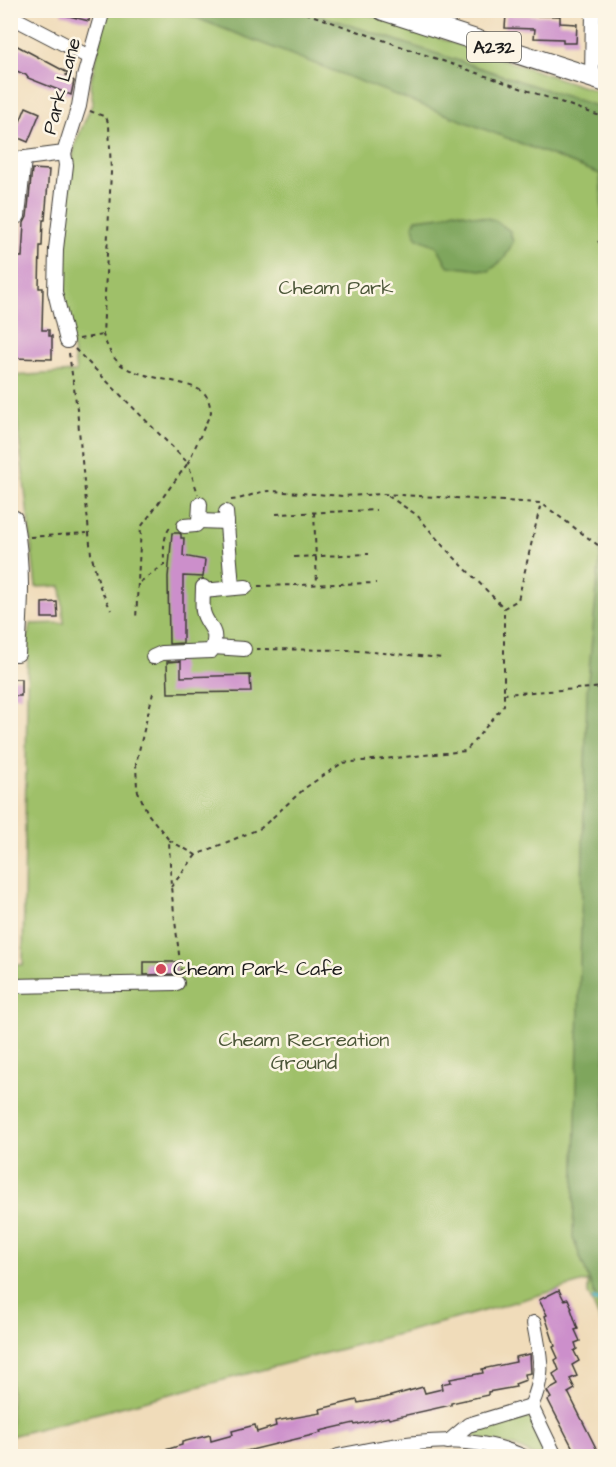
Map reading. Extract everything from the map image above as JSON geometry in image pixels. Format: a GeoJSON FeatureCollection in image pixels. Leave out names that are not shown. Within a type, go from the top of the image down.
{"type":"FeatureCollection","features":[{"type":"Feature","properties":{"kind":"highway","name":"A232"},"geometry":{"type":"LineString","coordinates":[[384,11],[599,80]]}},
{"type":"Feature","properties":{"kind":"street","name":"Park Lane"},"geometry":{"type":"LineString","coordinates":[[17,160],[64,153],[79,106],[89,57],[103,10]]}},
{"type":"Feature","properties":{"kind":"street"},"geometry":{"type":"LineString","coordinates":[[593,10],[599,80]]}},
{"type":"Feature","properties":{"kind":"street"},"geometry":{"type":"LineString","coordinates":[[10,16],[89,57]]}},
{"type":"Feature","properties":{"kind":"street"},"geometry":{"type":"LineString","coordinates":[[64,153],[66,165],[56,249],[55,292],[67,341]]}},
{"type":"Feature","properties":{"kind":"street"},"geometry":{"type":"LineString","coordinates":[[17,160],[18,216]]}},
{"type":"Feature","properties":{"kind":"street"},"geometry":{"type":"LineString","coordinates":[[199,521],[200,504]]}},
{"type":"Feature","properties":{"kind":"street"},"geometry":{"type":"LineString","coordinates":[[153,657],[162,652],[211,651],[215,642],[213,628],[203,614],[203,589],[239,587],[226,512],[199,521],[196,525],[178,525]]}},
{"type":"Feature","properties":{"kind":"street"},"geometry":{"type":"LineString","coordinates":[[15,518],[19,538],[22,582],[19,654]]}},
{"type":"Feature","properties":{"kind":"street"},"geometry":{"type":"LineString","coordinates":[[213,647],[244,649]]}},
{"type":"Feature","properties":{"kind":"street"},"geometry":{"type":"LineString","coordinates":[[10,986],[177,983]]}},
{"type":"Feature","properties":{"kind":"street"},"geometry":{"type":"LineString","coordinates":[[448,1442],[468,1425],[531,1406],[542,1376],[534,1323]]}},
{"type":"Feature","properties":{"kind":"street"},"geometry":{"type":"LineString","coordinates":[[531,1406],[555,1456]]}},
{"type":"Feature","properties":{"kind":"street"},"geometry":{"type":"LineString","coordinates":[[338,1456],[424,1442],[483,1445],[522,1456]]}},
{"type":"Feature","properties":{"kind":"path"},"geometry":{"type":"LineString","coordinates":[[297,10],[606,118]]}},
{"type":"Feature","properties":{"kind":"path"},"geometry":{"type":"LineString","coordinates":[[79,106],[106,117],[109,125],[111,171],[103,335],[111,354],[121,364],[142,374],[197,389],[206,395],[211,412],[188,463],[141,527],[136,619]]}},
{"type":"Feature","properties":{"kind":"path"},"geometry":{"type":"LineString","coordinates":[[598,241],[606,251]]}},
{"type":"Feature","properties":{"kind":"path"},"geometry":{"type":"LineString","coordinates":[[67,341],[103,335]]}},
{"type":"Feature","properties":{"kind":"path"},"geometry":{"type":"LineString","coordinates":[[67,341],[188,463],[196,483],[200,504]]}},
{"type":"Feature","properties":{"kind":"path"},"geometry":{"type":"LineString","coordinates":[[67,341],[77,409],[90,554],[100,586],[111,610]]}},
{"type":"Feature","properties":{"kind":"path"},"geometry":{"type":"LineString","coordinates":[[171,887],[196,855],[261,828],[305,788],[342,763],[466,751],[504,705],[504,608],[443,546],[417,515],[382,494],[344,496],[264,491],[244,499],[226,512]]}},
{"type":"Feature","properties":{"kind":"path"},"geometry":{"type":"LineString","coordinates":[[388,496],[541,503],[606,551]]}},
{"type":"Feature","properties":{"kind":"path"},"geometry":{"type":"LineString","coordinates":[[504,608],[518,600],[541,503]]}},
{"type":"Feature","properties":{"kind":"path"},"geometry":{"type":"LineString","coordinates":[[276,514],[376,510]]}},
{"type":"Feature","properties":{"kind":"path"},"geometry":{"type":"LineString","coordinates":[[314,512],[317,584]]}},
{"type":"Feature","properties":{"kind":"path"},"geometry":{"type":"LineString","coordinates":[[138,583],[164,565],[167,531],[178,525]]}},
{"type":"Feature","properties":{"kind":"path"},"geometry":{"type":"LineString","coordinates":[[19,538],[87,533]]}},
{"type":"Feature","properties":{"kind":"path"},"geometry":{"type":"LineString","coordinates":[[294,557],[369,554]]}},
{"type":"Feature","properties":{"kind":"path"},"geometry":{"type":"LineString","coordinates":[[239,587],[376,583]]}},
{"type":"Feature","properties":{"kind":"path"},"geometry":{"type":"LineString","coordinates":[[244,649],[348,650],[444,658]]}},
{"type":"Feature","properties":{"kind":"path"},"geometry":{"type":"LineString","coordinates":[[503,694],[606,687]]}},
{"type":"Feature","properties":{"kind":"path"},"geometry":{"type":"LineString","coordinates":[[153,693],[135,764],[137,789],[148,814],[169,840],[196,855]]}},
{"type":"Feature","properties":{"kind":"path"},"geometry":{"type":"LineString","coordinates":[[169,840],[171,887],[178,950],[181,954],[182,976],[181,981],[177,983]]}},
{"type":"Feature","properties":{"kind":"path"},"geometry":{"type":"LineString","coordinates":[[10,1365],[16,1389],[10,1392]]}},
{"type":"Feature","properties":{"kind":"green space"},"geometry":{"type":"Polygon","coordinates":[[[109,11],[359,11],[605,94],[605,1332],[588,1293],[588,1281],[455,1319],[11,1436],[10,964],[23,965],[28,635],[30,624],[64,623],[61,586],[36,587],[12,376],[76,372],[73,349],[61,305],[58,258],[75,144],[93,102],[90,85],[103,25],[109,11]]]}},
{"type":"Feature","properties":{"kind":"green space"},"geometry":{"type":"Polygon","coordinates":[[[178,11],[307,11],[605,109],[605,260],[600,174],[178,11]]]}},
{"type":"Feature","properties":{"kind":"green space"},"geometry":{"type":"Polygon","coordinates":[[[454,211],[495,220],[510,231],[513,242],[504,259],[489,271],[448,266],[437,246],[417,238],[413,226],[416,219],[442,216],[454,211]]]}},
{"type":"Feature","properties":{"kind":"green space"},"geometry":{"type":"Polygon","coordinates":[[[605,503],[605,1322],[573,1238],[587,691],[605,503]]]}},
{"type":"Feature","properties":{"kind":"green space"},"geometry":{"type":"Polygon","coordinates":[[[522,1414],[531,1420],[550,1456],[535,1456],[516,1447],[476,1438],[473,1435],[474,1428],[522,1414]]]}},
{"type":"Feature","properties":{"kind":"building"},"geometry":{"type":"Polygon","coordinates":[[[62,10],[91,10],[89,21],[61,14],[62,10]]]}},
{"type":"Feature","properties":{"kind":"building"},"geometry":{"type":"Polygon","coordinates":[[[506,15],[560,16],[560,23],[577,24],[576,43],[563,43],[563,39],[534,38],[535,29],[505,28],[506,15]]]}},
{"type":"Feature","properties":{"kind":"building"},"geometry":{"type":"Polygon","coordinates":[[[10,42],[68,73],[66,75],[74,81],[71,95],[28,78],[10,68],[10,42]]]}},
{"type":"Feature","properties":{"kind":"building"},"geometry":{"type":"Polygon","coordinates":[[[26,107],[40,113],[28,142],[14,136],[26,107]]]}},
{"type":"Feature","properties":{"kind":"building"},"geometry":{"type":"Polygon","coordinates":[[[32,169],[49,170],[42,246],[40,246],[39,288],[43,288],[42,330],[49,330],[49,336],[52,336],[52,359],[10,358],[10,257],[22,257],[24,223],[27,217],[32,169]]]}},
{"type":"Feature","properties":{"kind":"building"},"geometry":{"type":"Polygon","coordinates":[[[172,533],[179,533],[181,538],[184,538],[183,556],[205,560],[203,577],[183,576],[183,643],[169,644],[168,577],[172,533]]]}},
{"type":"Feature","properties":{"kind":"building"},"geometry":{"type":"Polygon","coordinates":[[[57,602],[58,618],[42,618],[42,603],[57,602]]]}},
{"type":"Feature","properties":{"kind":"building"},"geometry":{"type":"Polygon","coordinates":[[[181,661],[181,677],[250,675],[251,692],[168,693],[167,662],[181,661]]]}},
{"type":"Feature","properties":{"kind":"building"},"geometry":{"type":"Polygon","coordinates":[[[11,679],[21,679],[21,696],[11,696],[11,679]]]}},
{"type":"Feature","properties":{"kind":"building"},"geometry":{"type":"Polygon","coordinates":[[[144,962],[177,962],[177,974],[144,975],[144,962]]]}},
{"type":"Feature","properties":{"kind":"building"},"geometry":{"type":"Polygon","coordinates":[[[559,1290],[564,1300],[568,1299],[572,1308],[578,1329],[575,1330],[580,1341],[575,1343],[577,1349],[574,1351],[579,1361],[572,1365],[577,1376],[570,1379],[575,1389],[568,1393],[600,1456],[577,1456],[548,1400],[551,1398],[547,1391],[558,1385],[553,1374],[559,1370],[555,1360],[558,1358],[545,1316],[547,1315],[539,1300],[559,1290]]]}},
{"type":"Feature","properties":{"kind":"building"},"geometry":{"type":"Polygon","coordinates":[[[530,1354],[531,1373],[525,1374],[526,1380],[515,1384],[516,1387],[488,1392],[488,1395],[451,1403],[451,1405],[389,1419],[388,1417],[355,1425],[354,1423],[226,1456],[153,1456],[152,1454],[182,1445],[182,1442],[210,1435],[211,1441],[233,1435],[232,1431],[255,1425],[257,1432],[276,1426],[275,1421],[321,1413],[320,1409],[357,1400],[358,1403],[384,1398],[423,1387],[425,1393],[442,1389],[441,1384],[451,1382],[450,1379],[483,1373],[482,1369],[516,1362],[515,1357],[530,1354]]]}},
{"type":"Feature","properties":{"kind":"waterway"},"geometry":{"type":"LineString","coordinates":[[594,1300],[606,1302]]}},
{"type":"Feature","properties":{"kind":"place","name":"Cheam Park Cafe"},"geometry":{"type":"Point","coordinates":[161,969]}},
{"type":"Feature","properties":{"kind":"park label","name":"Cheam Park"},"geometry":{"type":"Point","coordinates":[336,288]}},
{"type":"Feature","properties":{"kind":"park label","name":"Cheam Recreation Ground"},"geometry":{"type":"Point","coordinates":[304,1052]}}]}
